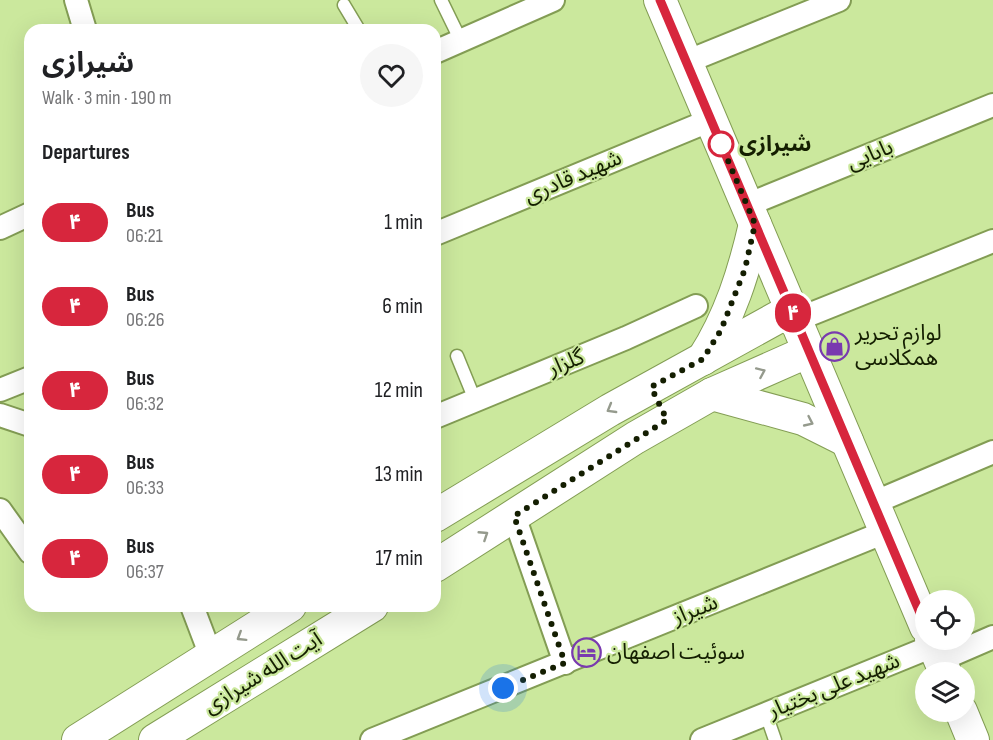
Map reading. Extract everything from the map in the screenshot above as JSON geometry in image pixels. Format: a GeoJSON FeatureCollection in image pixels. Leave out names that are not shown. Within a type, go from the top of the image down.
{"type":"FeatureCollection","features":[{"type":"Feature","properties":{"kind":"street"},"geometry":{"type":"LineString","coordinates":[[76,0],[83,24]]}},
{"type":"Feature","properties":{"kind":"street"},"geometry":{"type":"LineString","coordinates":[[441,49],[553,0]]}},
{"type":"Feature","properties":{"kind":"street"},"geometry":{"type":"LineString","coordinates":[[660,0],[915,602]]}},
{"type":"Feature","properties":{"kind":"street"},"geometry":{"type":"LineString","coordinates":[[686,62],[839,0]]}},
{"type":"Feature","properties":{"kind":"street","name":"بابایی"},"geometry":{"type":"LineString","coordinates":[[751,214],[993,105]]}},
{"type":"Feature","properties":{"kind":"street","name":"شهید قادری"},"geometry":{"type":"LineString","coordinates":[[441,232],[711,120]]}},
{"type":"Feature","properties":{"kind":"street"},"geometry":{"type":"LineString","coordinates":[[703,359],[721,330],[745,269],[751,214]]}},
{"type":"Feature","properties":{"kind":"street"},"geometry":{"type":"LineString","coordinates":[[0,228],[24,217]]}},
{"type":"Feature","properties":{"kind":"street"},"geometry":{"type":"LineString","coordinates":[[441,512],[651,387],[793,315],[991,247]]}},
{"type":"Feature","properties":{"kind":"street","name":"گلزار"},"geometry":{"type":"LineString","coordinates":[[441,414],[626,338],[696,306]]}},
{"type":"Feature","properties":{"kind":"street"},"geometry":{"type":"LineString","coordinates":[[441,562],[712,394],[809,351]]}},
{"type":"Feature","properties":{"kind":"street"},"geometry":{"type":"LineString","coordinates":[[0,390],[24,380]]}},
{"type":"Feature","properties":{"kind":"street"},"geometry":{"type":"LineString","coordinates":[[651,387],[667,420]]}},
{"type":"Feature","properties":{"kind":"street"},"geometry":{"type":"LineString","coordinates":[[712,394],[803,419],[847,441]]}},
{"type":"Feature","properties":{"kind":"street"},"geometry":{"type":"LineString","coordinates":[[0,414],[24,423]]}},
{"type":"Feature","properties":{"kind":"street"},"geometry":{"type":"LineString","coordinates":[[873,503],[993,452]]}},
{"type":"Feature","properties":{"kind":"street"},"geometry":{"type":"LineString","coordinates":[[0,510],[24,544]]}},
{"type":"Feature","properties":{"kind":"street"},"geometry":{"type":"LineString","coordinates":[[514,516],[565,663]]}},
{"type":"Feature","properties":{"kind":"street","name":"شیراز"},"geometry":{"type":"LineString","coordinates":[[372,740],[885,532]]}},
{"type":"Feature","properties":{"kind":"street"},"geometry":{"type":"LineString","coordinates":[[194,612],[211,656]]}},
{"type":"Feature","properties":{"kind":"street"},"geometry":{"type":"LineString","coordinates":[[78,740],[281,612]]}},
{"type":"Feature","properties":{"kind":"street","name":"آیت الله شیرازی"},"geometry":{"type":"LineString","coordinates":[[154,740],[362,612]]}},
{"type":"Feature","properties":{"kind":"street","name":"شهید علی بختیار"},"geometry":{"type":"LineString","coordinates":[[975,641],[993,637]]}},
{"type":"Feature","properties":{"kind":"street","name":"شهید علی بختیار"},"geometry":{"type":"LineString","coordinates":[[702,740],[932,650]]}},
{"type":"Feature","properties":{"kind":"street"},"geometry":{"type":"LineString","coordinates":[[966,722],[973,740]]}},
{"type":"Feature","properties":{"kind":"lane"},"geometry":{"type":"LineString","coordinates":[[441,0],[461,41]]}},
{"type":"Feature","properties":{"kind":"lane"},"geometry":{"type":"LineString","coordinates":[[344,5],[355,24]]}},
{"type":"Feature","properties":{"kind":"lane"},"geometry":{"type":"LineString","coordinates":[[457,356],[475,400]]}},
{"type":"Feature","properties":{"kind":"lane"},"geometry":{"type":"LineString","coordinates":[[766,714],[775,740]]}},
{"type":"Feature","properties":{"kind":"bus line","name":"۴"},"geometry":{"type":"LineString","coordinates":[[660,0],[915,601]]}},
{"type":"Feature","properties":{"kind":"place","name":"شیرازی"},"geometry":{"type":"Point","coordinates":[721,144]}},
{"type":"Feature","properties":{"kind":"place","name":"لوازم تحریر همکلاسی"},"geometry":{"type":"Point","coordinates":[834,346]}},
{"type":"Feature","properties":{"kind":"place","name":"سوئیت اصفهان"},"geometry":{"type":"Point","coordinates":[586,652]}},
{"type":"Feature","properties":{"kind":"route"},"geometry":{"type":"LineString","coordinates":[[503,688],[565,663],[514,516],[667,420],[651,387],[703,359],[721,330],[745,269],[755,224],[721,144]]}}]}
